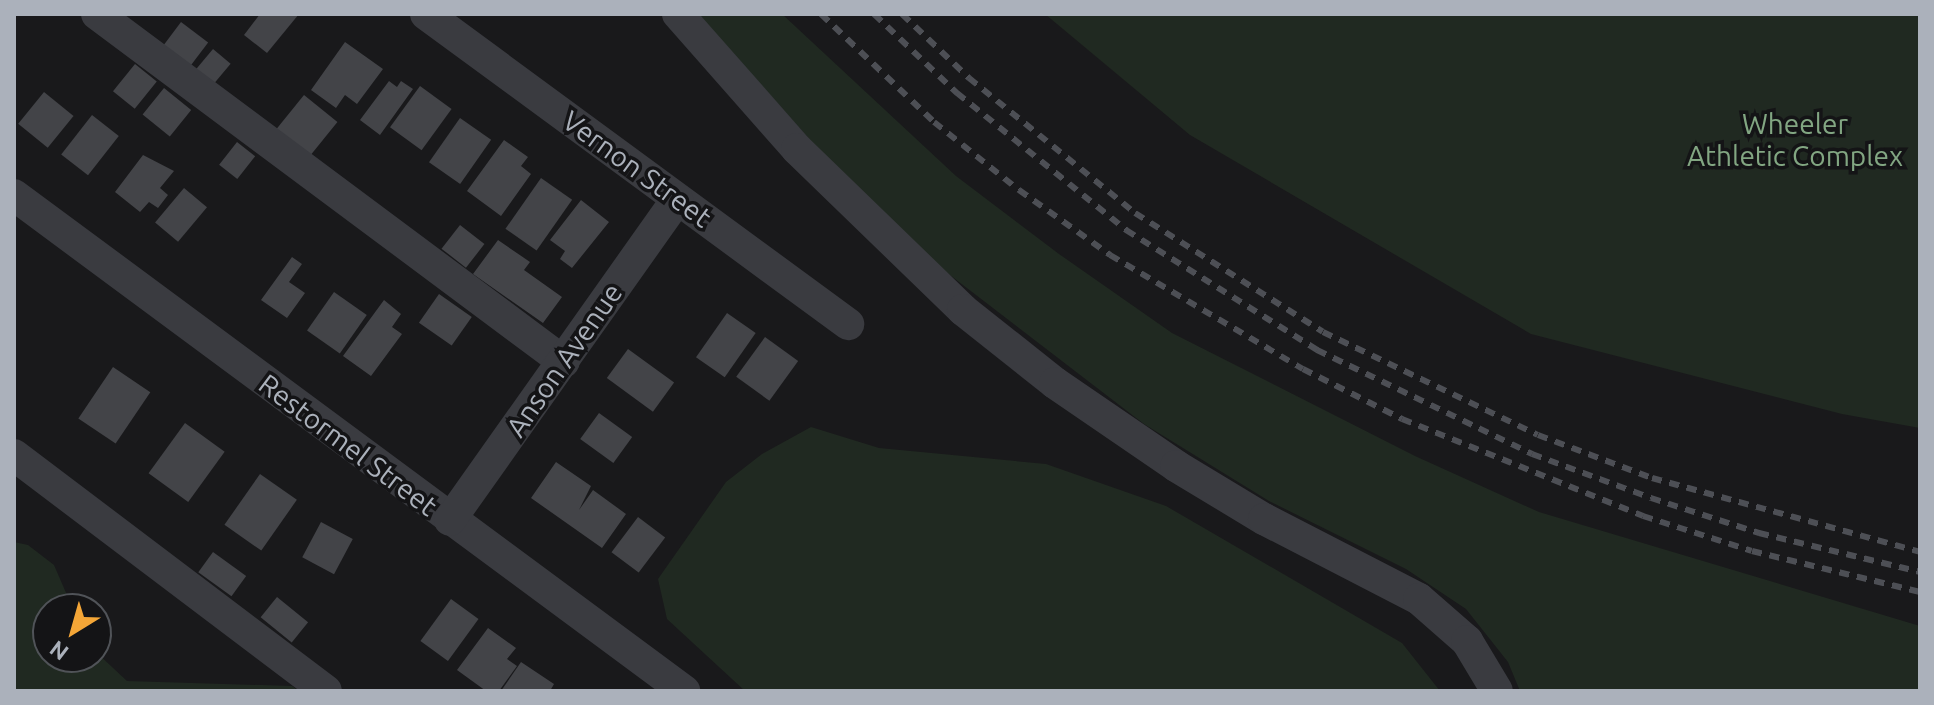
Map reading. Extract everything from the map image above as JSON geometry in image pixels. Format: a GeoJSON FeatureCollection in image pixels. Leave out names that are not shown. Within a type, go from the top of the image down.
{"type":"FeatureCollection","features":[{"type":"Feature","properties":{"kind":"street"},"geometry":{"type":"LineString","coordinates":[[97,14],[564,362]]}},
{"type":"Feature","properties":{"kind":"street","name":"Vernon Street"},"geometry":{"type":"LineString","coordinates":[[426,14],[848,324]]}},
{"type":"Feature","properties":{"kind":"street"},"geometry":{"type":"LineString","coordinates":[[678,14],[797,149],[963,310],[1176,466],[1264,519],[1419,599],[1467,641],[1497,691]]}},
{"type":"Feature","properties":{"kind":"street","name":"Restormel Street"},"geometry":{"type":"LineString","coordinates":[[14,195],[684,691]]}},
{"type":"Feature","properties":{"kind":"street","name":"Anson Avenue"},"geometry":{"type":"LineString","coordinates":[[450,520],[677,199]]}},
{"type":"Feature","properties":{"kind":"street"},"geometry":{"type":"LineString","coordinates":[[14,455],[326,691]]}},
{"type":"Feature","properties":{"kind":"green space"},"geometry":{"type":"Polygon","coordinates":[[[698,14],[782,14],[956,176],[1059,254],[1172,333],[1415,456],[1539,512],[1920,626],[1920,691],[1520,691],[1508,662],[1466,609],[1406,569],[1269,501],[1144,424],[920,252],[835,168],[698,14]]]}},
{"type":"Feature","properties":{"kind":"green space","name":"Wheeler Athletic Complex"},"geometry":{"type":"Polygon","coordinates":[[[1045,14],[1920,14],[1920,428],[1842,414],[1531,334],[1190,135],[1045,14]]]}},
{"type":"Feature","properties":{"kind":"green space"},"geometry":{"type":"Polygon","coordinates":[[[811,427],[879,448],[1046,464],[1166,506],[1402,643],[1440,691],[745,691],[667,619],[658,579],[726,482],[762,454],[811,427]]]}},
{"type":"Feature","properties":{"kind":"green space"},"geometry":{"type":"Polygon","coordinates":[[[14,542],[28,545],[54,565],[66,593],[32,593],[32,673],[112,673],[112,667],[127,681],[292,686],[299,691],[14,691],[14,542]]]}},
{"type":"Feature","properties":{"kind":"building"},"geometry":{"type":"Polygon","coordinates":[[[260,14],[299,14],[267,53],[244,35],[260,14]]]}},
{"type":"Feature","properties":{"kind":"building"},"geometry":{"type":"Polygon","coordinates":[[[181,22],[208,42],[191,66],[164,45],[181,22]]]}},
{"type":"Feature","properties":{"kind":"building"},"geometry":{"type":"Polygon","coordinates":[[[345,42],[383,69],[357,104],[345,95],[336,108],[311,90],[345,42]]]}},
{"type":"Feature","properties":{"kind":"building"},"geometry":{"type":"Polygon","coordinates":[[[213,49],[231,64],[212,86],[194,71],[213,49]]]}},
{"type":"Feature","properties":{"kind":"building"},"geometry":{"type":"Polygon","coordinates":[[[135,64],[157,82],[135,109],[113,91],[135,64]]]}},
{"type":"Feature","properties":{"kind":"building"},"geometry":{"type":"Polygon","coordinates":[[[389,81],[397,87],[401,81],[413,89],[380,135],[360,120],[389,81]]]}},
{"type":"Feature","properties":{"kind":"building"},"geometry":{"type":"Polygon","coordinates":[[[420,86],[452,109],[422,150],[390,127],[420,86]]]}},
{"type":"Feature","properties":{"kind":"building"},"geometry":{"type":"Polygon","coordinates":[[[164,88],[191,110],[170,136],[143,114],[164,88]]]}},
{"type":"Feature","properties":{"kind":"building"},"geometry":{"type":"Polygon","coordinates":[[[44,92],[74,116],[48,148],[18,124],[44,92]]]}},
{"type":"Feature","properties":{"kind":"building"},"geometry":{"type":"Polygon","coordinates":[[[304,95],[337,122],[309,157],[276,130],[304,95]]]}},
{"type":"Feature","properties":{"kind":"building"},"geometry":{"type":"Polygon","coordinates":[[[92,115],[119,136],[88,175],[61,154],[92,115]]]}},
{"type":"Feature","properties":{"kind":"building"},"geometry":{"type":"Polygon","coordinates":[[[460,118],[491,140],[460,184],[429,162],[460,118]]]}},
{"type":"Feature","properties":{"kind":"building"},"geometry":{"type":"Polygon","coordinates":[[[504,140],[528,157],[521,166],[531,174],[501,216],[467,191],[504,140]]]}},
{"type":"Feature","properties":{"kind":"building"},"geometry":{"type":"Polygon","coordinates":[[[237,142],[255,156],[237,179],[219,165],[237,142]]]}},
{"type":"Feature","properties":{"kind":"building"},"geometry":{"type":"Polygon","coordinates":[[[143,155],[174,171],[160,188],[168,195],[158,208],[149,202],[140,212],[115,192],[143,155]]]}},
{"type":"Feature","properties":{"kind":"building"},"geometry":{"type":"Polygon","coordinates":[[[541,178],[572,200],[537,251],[505,229],[541,178]]]}},
{"type":"Feature","properties":{"kind":"building"},"geometry":{"type":"Polygon","coordinates":[[[184,188],[207,207],[178,242],[155,222],[184,188]]]}},
{"type":"Feature","properties":{"kind":"building"},"geometry":{"type":"Polygon","coordinates":[[[581,200],[609,222],[572,268],[560,259],[565,251],[550,240],[581,200]]]}},
{"type":"Feature","properties":{"kind":"building"},"geometry":{"type":"Polygon","coordinates":[[[460,225],[484,244],[466,268],[442,249],[460,225]]]}},
{"type":"Feature","properties":{"kind":"building"},"geometry":{"type":"Polygon","coordinates":[[[498,240],[530,262],[524,270],[562,297],[543,323],[473,274],[498,240]]]}},
{"type":"Feature","properties":{"kind":"building"},"geometry":{"type":"Polygon","coordinates":[[[292,257],[302,264],[289,282],[305,293],[287,318],[261,300],[292,257]]]}},
{"type":"Feature","properties":{"kind":"building"},"geometry":{"type":"Polygon","coordinates":[[[334,292],[367,315],[340,353],[307,331],[334,292]]]}},
{"type":"Feature","properties":{"kind":"building"},"geometry":{"type":"Polygon","coordinates":[[[439,294],[472,317],[452,346],[419,323],[439,294]]]}},
{"type":"Feature","properties":{"kind":"building"},"geometry":{"type":"Polygon","coordinates":[[[384,300],[401,314],[392,327],[402,334],[371,376],[343,356],[384,300]]]}},
{"type":"Feature","properties":{"kind":"building"},"geometry":{"type":"Polygon","coordinates":[[[727,313],[756,333],[725,377],[696,357],[727,313]]]}},
{"type":"Feature","properties":{"kind":"building"},"geometry":{"type":"Polygon","coordinates":[[[765,337],[798,361],[769,401],[736,377],[765,337]]]}},
{"type":"Feature","properties":{"kind":"building"},"geometry":{"type":"Polygon","coordinates":[[[628,349],[674,383],[653,412],[607,378],[628,349]]]}},
{"type":"Feature","properties":{"kind":"building"},"geometry":{"type":"Polygon","coordinates":[[[113,367],[150,392],[116,444],[78,418],[113,367]]]}},
{"type":"Feature","properties":{"kind":"building"},"geometry":{"type":"Polygon","coordinates":[[[599,413],[632,437],[613,463],[580,439],[599,413]]]}},
{"type":"Feature","properties":{"kind":"building"},"geometry":{"type":"Polygon","coordinates":[[[185,423],[225,452],[188,502],[149,473],[185,423]]]}},
{"type":"Feature","properties":{"kind":"building"},"geometry":{"type":"Polygon","coordinates":[[[556,462],[591,486],[579,510],[593,490],[626,514],[602,548],[531,498],[556,462]]]}},
{"type":"Feature","properties":{"kind":"building"},"geometry":{"type":"Polygon","coordinates":[[[260,474],[297,500],[261,551],[224,525],[260,474]]]}},
{"type":"Feature","properties":{"kind":"building"},"geometry":{"type":"Polygon","coordinates":[[[638,517],[665,537],[639,573],[612,552],[638,517]]]}},
{"type":"Feature","properties":{"kind":"building"},"geometry":{"type":"Polygon","coordinates":[[[321,522],[353,539],[334,574],[302,557],[321,522]]]}},
{"type":"Feature","properties":{"kind":"building"},"geometry":{"type":"Polygon","coordinates":[[[213,552],[246,576],[231,596],[198,572],[213,552]]]}},
{"type":"Feature","properties":{"kind":"building"},"geometry":{"type":"Polygon","coordinates":[[[277,597],[308,622],[292,642],[261,617],[277,597]]]}},
{"type":"Feature","properties":{"kind":"building"},"geometry":{"type":"Polygon","coordinates":[[[451,599],[479,619],[448,661],[420,641],[451,599]]]}},
{"type":"Feature","properties":{"kind":"building"},"geometry":{"type":"Polygon","coordinates":[[[488,628],[516,648],[507,659],[517,666],[499,691],[486,691],[457,670],[488,628]]]}},
{"type":"Feature","properties":{"kind":"building"},"geometry":{"type":"Polygon","coordinates":[[[521,662],[554,684],[550,691],[501,691],[521,662]]]}},
{"type":"Feature","properties":{"kind":"railway"},"geometry":{"type":"LineString","coordinates":[[821,14],[934,122],[1019,190],[1110,255],[1303,369],[1402,419],[1643,516],[1752,551],[1920,592]]}},
{"type":"Feature","properties":{"kind":"railway"},"geometry":{"type":"LineString","coordinates":[[874,14],[957,93],[1126,230],[1317,350],[1532,454],[1651,498],[1759,533],[1920,572]]}},
{"type":"Feature","properties":{"kind":"railway"},"geometry":{"type":"LineString","coordinates":[[902,14],[969,78],[1135,213],[1323,332],[1538,435],[1652,478],[1920,552]]}}]}
